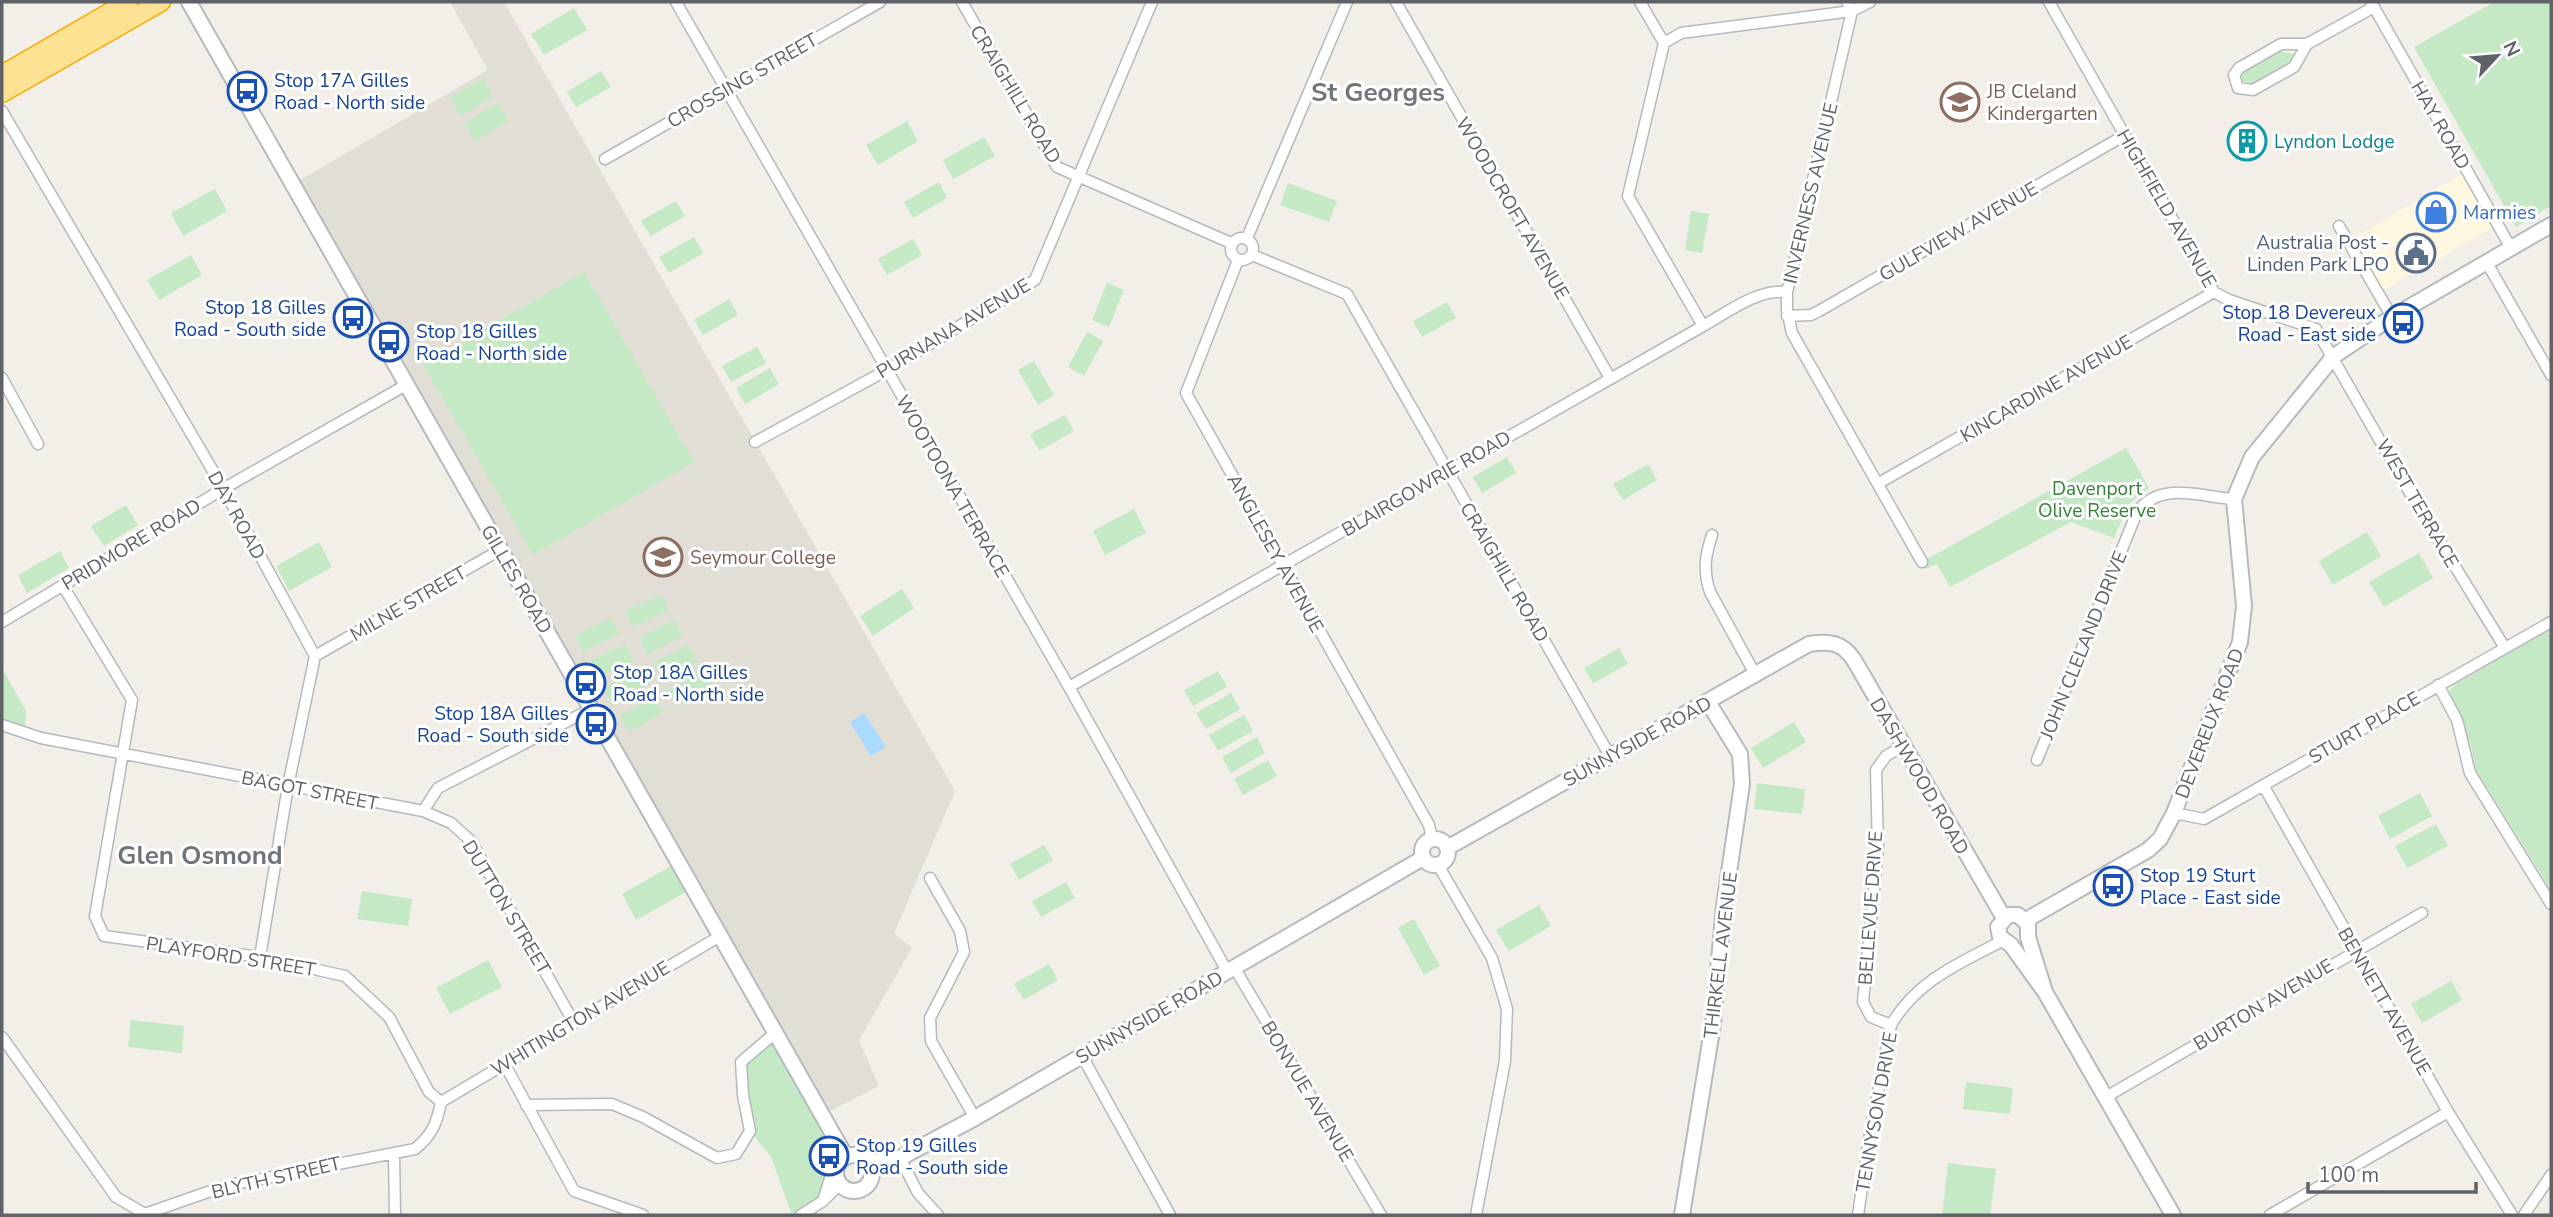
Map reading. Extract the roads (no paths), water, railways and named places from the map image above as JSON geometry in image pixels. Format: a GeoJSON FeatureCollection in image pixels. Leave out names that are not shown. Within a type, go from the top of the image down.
{"type":"FeatureCollection","features":[{"type":"Feature","properties":{"kind":"highway"},"geometry":{"type":"LineString","coordinates":[[2,75],[128,2]]}},
{"type":"Feature","properties":{"kind":"highway"},"geometry":{"type":"LineString","coordinates":[[2,93],[161,2]]}},
{"type":"Feature","properties":{"kind":"street","name":"GILLES ROAD"},"geometry":{"type":"LineString","coordinates":[[189,2],[846,1157]]}},
{"type":"Feature","properties":{"kind":"street","name":"WOOTOONA TERRACE"},"geometry":{"type":"LineString","coordinates":[[676,2],[1231,969]]}},
{"type":"Feature","properties":{"kind":"street","name":"CROSSING STREET"},"geometry":{"type":"LineString","coordinates":[[605,159],[880,2]]}},
{"type":"Feature","properties":{"kind":"street","name":"CRAIGHILL ROAD"},"geometry":{"type":"LineString","coordinates":[[962,2],[1057,167],[1231,243]]}},
{"type":"Feature","properties":{"kind":"street","name":"PURNANA AVENUE"},"geometry":{"type":"LineString","coordinates":[[755,442],[887,370],[1035,280],[1152,2]]}},
{"type":"Feature","properties":{"kind":"street"},"geometry":{"type":"LineString","coordinates":[[1247,239],[1347,2]]}},
{"type":"Feature","properties":{"kind":"street","name":"WOODCROFT AVENUE"},"geometry":{"type":"LineString","coordinates":[[1396,2],[1610,378]]}},
{"type":"Feature","properties":{"kind":"street"},"geometry":{"type":"LineString","coordinates":[[1640,2],[1664,43],[1628,196],[1703,326]]}},
{"type":"Feature","properties":{"kind":"street"},"geometry":{"type":"LineString","coordinates":[[1664,43],[1681,33],[1870,2]]}},
{"type":"Feature","properties":{"kind":"street","name":"HIGHFIELD AVENUE"},"geometry":{"type":"LineString","coordinates":[[2049,2],[2214,292],[2229,300],[2316,329],[2334,356]]}},
{"type":"Feature","properties":{"kind":"street"},"geometry":{"type":"LineString","coordinates":[[2307,44],[2281,44],[2239,68],[2234,75],[2235,83],[2238,88],[2253,90],[2294,67],[2307,44],[2372,4]]}},
{"type":"Feature","properties":{"kind":"street","name":"HAY ROAD"},"geometry":{"type":"LineString","coordinates":[[2372,4],[2511,248]]}},
{"type":"Feature","properties":{"kind":"street","name":"INVERNESS AVENUE"},"geometry":{"type":"LineString","coordinates":[[1850,6],[1787,292],[1787,316],[1792,333],[1922,562]]}},
{"type":"Feature","properties":{"kind":"street","name":"DAY ROAD"},"geometry":{"type":"LineString","coordinates":[[2,111],[223,488],[315,656]]}},
{"type":"Feature","properties":{"kind":"street","name":"GULFVIEW AVENUE"},"geometry":{"type":"LineString","coordinates":[[1787,316],[1811,315],[1819,311],[2125,135]]}},
{"type":"Feature","properties":{"kind":"street","name":"DEVEREUX ROAD"},"geometry":{"type":"LineString","coordinates":[[2026,920],[2148,850],[2161,839],[2174,813],[2241,642],[2244,606],[2234,499],[2252,457],[2334,356],[2392,317],[2551,225]]}},
{"type":"Feature","properties":{"kind":"street"},"geometry":{"type":"LineString","coordinates":[[2339,226],[2392,317]]}},
{"type":"Feature","properties":{"kind":"street"},"geometry":{"type":"LineString","coordinates":[[1236,239],[1247,239],[1253,247],[1252,255],[1238,260],[1231,253],[1231,243],[1236,239]]}},
{"type":"Feature","properties":{"kind":"street","name":"CRAIGHILL ROAD"},"geometry":{"type":"LineString","coordinates":[[1252,255],[1347,294],[1610,756]]}},
{"type":"Feature","properties":{"kind":"street","name":"ANGLESEY AVENUE"},"geometry":{"type":"LineString","coordinates":[[1238,260],[1186,393],[1429,825],[1432,839]]}},
{"type":"Feature","properties":{"kind":"street"},"geometry":{"type":"LineString","coordinates":[[2487,263],[2551,375]]}},
{"type":"Feature","properties":{"kind":"street","name":"BLAIRGOWRIE ROAD"},"geometry":{"type":"LineString","coordinates":[[1069,687],[1703,326],[1761,295],[1774,291],[1787,292]]}},
{"type":"Feature","properties":{"kind":"street","name":"KINCARDINE AVENUE"},"geometry":{"type":"LineString","coordinates":[[1879,483],[2214,292]]}},
{"type":"Feature","properties":{"kind":"street","name":"WEST TERRACE"},"geometry":{"type":"LineString","coordinates":[[2334,356],[2410,493],[2505,648]]}},
{"type":"Feature","properties":{"kind":"street"},"geometry":{"type":"LineString","coordinates":[[2,378],[38,444]]}},
{"type":"Feature","properties":{"kind":"street","name":"PRIDMORE ROAD"},"geometry":{"type":"LineString","coordinates":[[2,622],[223,488],[406,385]]}},
{"type":"Feature","properties":{"kind":"street","name":"JOHN CLELAND DRIVE"},"geometry":{"type":"LineString","coordinates":[[2037,760],[2137,512],[2150,498],[2161,493],[2181,492],[2234,499]]}},
{"type":"Feature","properties":{"kind":"street"},"geometry":{"type":"LineString","coordinates":[[1712,536],[1705,556],[1705,577],[1710,592],[1755,674]]}},
{"type":"Feature","properties":{"kind":"street","name":"MILNE STREET"},"geometry":{"type":"LineString","coordinates":[[315,656],[500,550]]}},
{"type":"Feature","properties":{"kind":"street"},"geometry":{"type":"LineString","coordinates":[[63,586],[132,700],[123,753]]}},
{"type":"Feature","properties":{"kind":"street","name":"STURT PLACE"},"geometry":{"type":"LineString","coordinates":[[2174,813],[2204,819],[2551,622]]}},
{"type":"Feature","properties":{"kind":"street","name":"SUNNYSIDE ROAD"},"geometry":{"type":"LineString","coordinates":[[1447,848],[1809,644],[1830,641]]}},
{"type":"Feature","properties":{"kind":"street","name":"DASHWOOD ROAD"},"geometry":{"type":"LineString","coordinates":[[1830,641],[1847,650],[2004,918]]}},
{"type":"Feature","properties":{"kind":"street"},"geometry":{"type":"LineString","coordinates":[[260,957],[288,786],[315,656]]}},
{"type":"Feature","properties":{"kind":"street"},"geometry":{"type":"LineString","coordinates":[[2438,685],[2456,720],[2470,772],[2551,904]]}},
{"type":"Feature","properties":{"kind":"street","name":"THIRKELL AVENUE"},"geometry":{"type":"LineString","coordinates":[[1682,1215],[1713,1024],[1724,906],[1742,784],[1740,754],[1708,702]]}},
{"type":"Feature","properties":{"kind":"street"},"geometry":{"type":"LineString","coordinates":[[423,811],[438,788],[591,709]]}},
{"type":"Feature","properties":{"kind":"street","name":"BAGOT STREET"},"geometry":{"type":"LineString","coordinates":[[2,725],[41,738],[423,811]]}},
{"type":"Feature","properties":{"kind":"street","name":"BELLEVUE DRIVE"},"geometry":{"type":"LineString","coordinates":[[1891,1025],[1871,1017],[1863,1002],[1878,848],[1876,770],[1886,756],[1903,746]]}},
{"type":"Feature","properties":{"kind":"street","name":"PLAYFORD STREET"},"geometry":{"type":"LineString","coordinates":[[123,753],[95,916],[104,936],[260,957],[345,976],[389,1017],[429,1092],[441,1102]]}},
{"type":"Feature","properties":{"kind":"street","name":"BENNETT AVENUE"},"geometry":{"type":"LineString","coordinates":[[2263,785],[2448,1112],[2512,1215]]}},
{"type":"Feature","properties":{"kind":"street","name":"DUTTON STREET"},"geometry":{"type":"LineString","coordinates":[[423,811],[451,824],[471,841],[573,1021]]}},
{"type":"Feature","properties":{"kind":"street"},"geometry":{"type":"LineString","coordinates":[[1432,839],[1440,839],[1447,848],[1444,859],[1438,865],[1431,866],[1423,858],[1423,850],[1432,839]]}},
{"type":"Feature","properties":{"kind":"street","name":"SUNNYSIDE ROAD"},"geometry":{"type":"LineString","coordinates":[[869,1163],[900,1158],[975,1118],[1423,858]]}},
{"type":"Feature","properties":{"kind":"street"},"geometry":{"type":"LineString","coordinates":[[1438,865],[1492,958],[1507,1009],[1505,1061],[1476,1215]]}},
{"type":"Feature","properties":{"kind":"street"},"geometry":{"type":"LineString","coordinates":[[930,878],[960,931],[964,952],[930,1018],[931,1041],[975,1118]]}},
{"type":"Feature","properties":{"kind":"street","name":"BURTON AVENUE"},"geometry":{"type":"LineString","coordinates":[[2106,1097],[2356,949],[2422,913]]}},
{"type":"Feature","properties":{"kind":"street"},"geometry":{"type":"LineString","coordinates":[[2045,992],[2028,937],[2029,927],[2026,920],[2013,914],[2004,918],[1998,926],[2007,943],[2045,992],[2173,1215]]}},
{"type":"Feature","properties":{"kind":"street","name":"WHITINGTON AVENUE"},"geometry":{"type":"LineString","coordinates":[[441,1102],[573,1021],[720,936]]}},
{"type":"Feature","properties":{"kind":"street"},"geometry":{"type":"LineString","coordinates":[[2007,943],[2021,944],[2028,937]]}},
{"type":"Feature","properties":{"kind":"street","name":"TENNYSON DRIVE"},"geometry":{"type":"LineString","coordinates":[[1858,1215],[1870,1133],[1891,1025],[1899,1010],[1932,979],[1971,955],[2007,943]]}},
{"type":"Feature","properties":{"kind":"street","name":"BONVUE AVENUE"},"geometry":{"type":"LineString","coordinates":[[1231,969],[1381,1215]]}},
{"type":"Feature","properties":{"kind":"street"},"geometry":{"type":"LineString","coordinates":[[526,1105],[612,1104],[643,1117],[717,1158],[736,1154],[750,1131],[743,1095],[741,1062],[775,1033]]}},
{"type":"Feature","properties":{"kind":"street","name":"BLYTH STREET"},"geometry":{"type":"LineString","coordinates":[[2,1037],[116,1197],[145,1214],[225,1186],[415,1149],[429,1137],[437,1123],[441,1102]]}},
{"type":"Feature","properties":{"kind":"street"},"geometry":{"type":"LineString","coordinates":[[1082,1056],[1170,1215]]}},
{"type":"Feature","properties":{"kind":"street"},"geometry":{"type":"LineString","coordinates":[[505,1065],[574,1191],[643,1215]]}},
{"type":"Feature","properties":{"kind":"street"},"geometry":{"type":"LineString","coordinates":[[2270,1215],[2448,1112]]}},
{"type":"Feature","properties":{"kind":"street"},"geometry":{"type":"LineString","coordinates":[[823,1201],[832,1172],[834,1136]]}},
{"type":"Feature","properties":{"kind":"street"},"geometry":{"type":"LineString","coordinates":[[394,1154],[395,1215]]}},
{"type":"Feature","properties":{"kind":"street"},"geometry":{"type":"LineString","coordinates":[[856,1155],[869,1163],[871,1178],[864,1188],[849,1190],[840,1184],[836,1169],[846,1157],[856,1155]]}},
{"type":"Feature","properties":{"kind":"street"},"geometry":{"type":"LineString","coordinates":[[900,1158],[918,1193],[939,1215]]}},
{"type":"Feature","properties":{"kind":"street"},"geometry":{"type":"LineString","coordinates":[[2524,1215],[2551,1175]]}},
{"type":"Feature","properties":{"kind":"street"},"geometry":{"type":"LineString","coordinates":[[801,1215],[823,1201],[840,1184]]}},
{"type":"Feature","properties":{"kind":"water"},"geometry":{"type":"Polygon","coordinates":[[[864,713],[886,747],[871,756],[850,722],[864,713]]]}},
{"type":"Feature","properties":{"kind":"place","name":"Stop 17A Gilles Road - North side"},"geometry":{"type":"Point","coordinates":[247,91]}},
{"type":"Feature","properties":{"kind":"place","name":"JB Cleland Kindergarten"},"geometry":{"type":"Point","coordinates":[1960,102]}},
{"type":"Feature","properties":{"kind":"place","name":"Lyndon Lodge"},"geometry":{"type":"Point","coordinates":[2247,141]}},
{"type":"Feature","properties":{"kind":"place","name":"Marmies"},"geometry":{"type":"Point","coordinates":[2436,212]}},
{"type":"Feature","properties":{"kind":"place","name":"Australia Post - Linden Park LPO"},"geometry":{"type":"Point","coordinates":[2416,253]}},
{"type":"Feature","properties":{"kind":"place","name":"Stop 18 Gilles Road - South side"},"geometry":{"type":"Point","coordinates":[353,318]}},
{"type":"Feature","properties":{"kind":"place","name":"Stop 18 Devereux Road - East side"},"geometry":{"type":"Point","coordinates":[2403,323]}},
{"type":"Feature","properties":{"kind":"place","name":"Stop 18 Gilles Road - North side"},"geometry":{"type":"Point","coordinates":[389,342]}},
{"type":"Feature","properties":{"kind":"place","name":"Seymour College"},"geometry":{"type":"Point","coordinates":[663,557]}},
{"type":"Feature","properties":{"kind":"place","name":"Stop 18A Gilles Road - North side"},"geometry":{"type":"Point","coordinates":[586,683]}},
{"type":"Feature","properties":{"kind":"place","name":"Stop 18A Gilles Road - South side"},"geometry":{"type":"Point","coordinates":[596,724]}},
{"type":"Feature","properties":{"kind":"place","name":"Stop 19 Sturt Place - East side"},"geometry":{"type":"Point","coordinates":[2113,886]}},
{"type":"Feature","properties":{"kind":"place","name":"Stop 19 Gilles Road - South side"},"geometry":{"type":"Point","coordinates":[829,1156]}},
{"type":"Feature","properties":{"kind":"district","name":"St Georges"},"geometry":{"type":"Point","coordinates":[1378,92]}},
{"type":"Feature","properties":{"kind":"district","name":"Glen Osmond"},"geometry":{"type":"Point","coordinates":[200,855]}},
{"type":"Feature","properties":{"kind":"park label","name":"Davenport Olive Reserve"},"geometry":{"type":"Point","coordinates":[2097,499]}}]}
